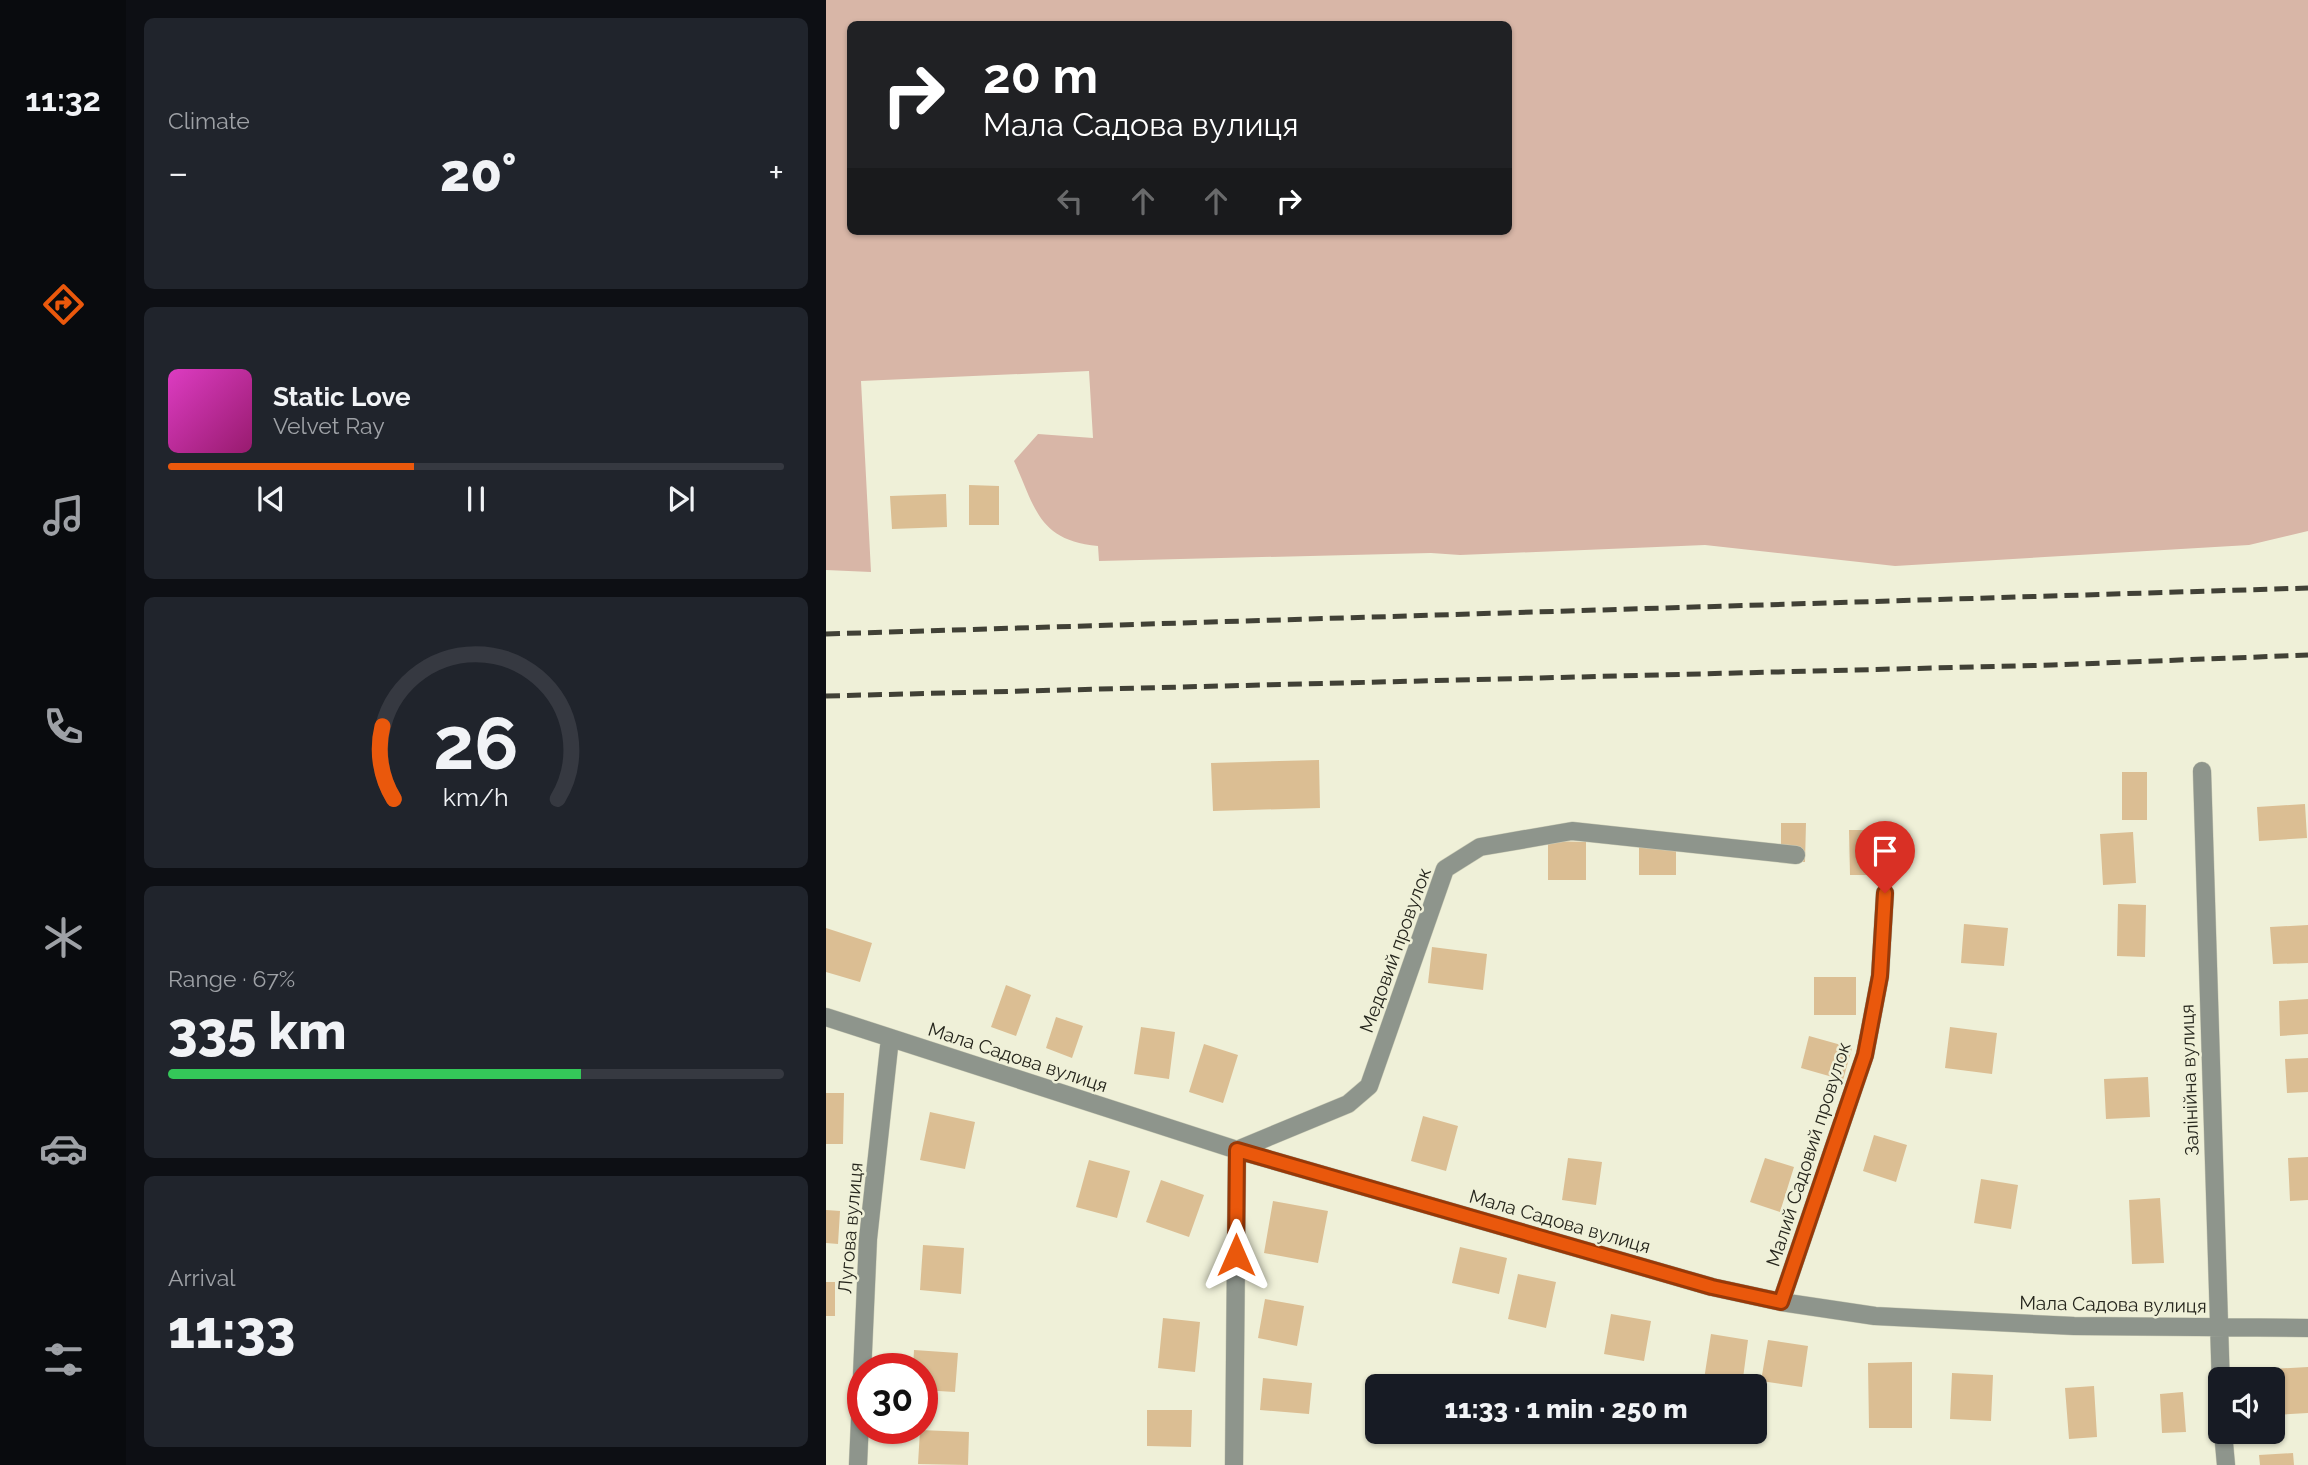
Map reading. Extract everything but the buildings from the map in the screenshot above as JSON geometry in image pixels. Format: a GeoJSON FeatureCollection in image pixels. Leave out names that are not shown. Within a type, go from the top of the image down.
{"type":"FeatureCollection","features":[{"type":"Feature","properties":{"kind":"street","name":"Залінійна вулиця"},"geometry":{"type":"LineString","coordinates":[[2202,771],[2220,1367]]}},
{"type":"Feature","properties":{"kind":"street","name":"Медовий провулок"},"geometry":{"type":"LineString","coordinates":[[1237,1150],[1348,1104],[1369,1086],[1445,869],[1480,847],[1572,831],[1796,855]]}},
{"type":"Feature","properties":{"kind":"street","name":"Малий Садовий провулок"},"geometry":{"type":"LineString","coordinates":[[1781,1302],[1865,1055],[1880,976],[1885,893]]}},
{"type":"Feature","properties":{"kind":"street","name":"Мала Садова вулиця"},"geometry":{"type":"LineString","coordinates":[[826,1017],[1237,1150],[1712,1287],[1781,1302],[1875,1316],[2074,1325],[2308,1328]]}},
{"type":"Feature","properties":{"kind":"street","name":"Лугова вулиця"},"geometry":{"type":"LineString","coordinates":[[858,1465],[868,1239],[890,1038]]}},
{"type":"Feature","properties":{"kind":"street"},"geometry":{"type":"LineString","coordinates":[[1234,1465],[1237,1150]]}},
{"type":"Feature","properties":{"kind":"street"},"geometry":{"type":"LineString","coordinates":[[2224,1444],[2225,1465]]}},
{"type":"Feature","properties":{"kind":"shaded area"},"geometry":{"type":"Polygon","coordinates":[[[826,0],[2308,0],[2308,531],[2249,545],[1895,566],[1705,545],[1460,555],[1431,553],[1099,561],[1098,546],[1063,537],[1042,519],[1014,461],[1038,434],[1093,438],[1089,371],[861,381],[871,572],[826,570],[826,0]]]}},
{"type":"Feature","properties":{"kind":"railway"},"geometry":{"type":"LineString","coordinates":[[826,634],[2308,588]]}},
{"type":"Feature","properties":{"kind":"railway"},"geometry":{"type":"LineString","coordinates":[[826,696],[2052,665],[2308,655]]}},
{"type":"Feature","properties":{"kind":"route"},"geometry":{"type":"LineString","coordinates":[[1236,1255],[1237,1150],[1712,1287],[1781,1302],[1865,1055],[1880,976],[1885,893]]}}]}
